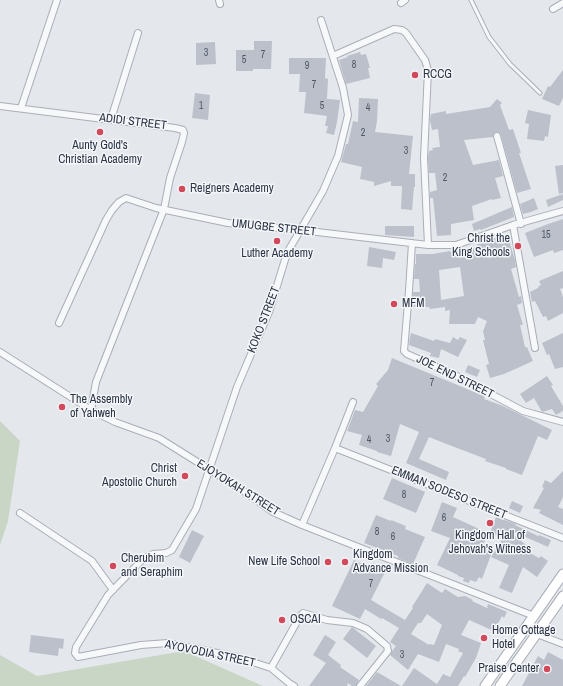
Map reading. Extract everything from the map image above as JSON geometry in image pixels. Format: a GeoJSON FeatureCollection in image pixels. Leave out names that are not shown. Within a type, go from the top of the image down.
{"type":"FeatureCollection","features":[{"type":"Feature","properties":{"kind":"main road"},"geometry":{"type":"LineString","coordinates":[[485,686],[563,574]]}},
{"type":"Feature","properties":{"kind":"main road"},"geometry":{"type":"LineString","coordinates":[[500,686],[563,596]]}},
{"type":"Feature","properties":{"kind":"street"},"geometry":{"type":"LineString","coordinates":[[21,108],[57,0]]}},
{"type":"Feature","properties":{"kind":"street"},"geometry":{"type":"LineString","coordinates":[[553,9],[563,3]]}},
{"type":"Feature","properties":{"kind":"street","name":"KOKO STREET"},"geometry":{"type":"LineString","coordinates":[[113,590],[144,559],[153,554],[166,553],[172,550],[196,509],[237,387],[270,312],[287,253],[323,191],[338,156],[348,115],[343,88],[321,20]]}},
{"type":"Feature","properties":{"kind":"street"},"geometry":{"type":"LineString","coordinates":[[333,56],[394,29],[406,32],[425,60],[428,70],[424,158],[428,245]]}},
{"type":"Feature","properties":{"kind":"street"},"geometry":{"type":"LineString","coordinates":[[111,120],[138,33]]}},
{"type":"Feature","properties":{"kind":"street","name":"ADIDI STREET"},"geometry":{"type":"LineString","coordinates":[[0,106],[183,130],[184,133],[182,142],[170,178],[164,209]]}},
{"type":"Feature","properties":{"kind":"street"},"geometry":{"type":"LineString","coordinates":[[497,136],[521,224]]}},
{"type":"Feature","properties":{"kind":"street","name":"UMUGBE STREET"},"geometry":{"type":"LineString","coordinates":[[59,323],[106,220],[118,202],[126,198],[156,208],[228,223],[428,245],[456,245],[563,211]]}},
{"type":"Feature","properties":{"kind":"street"},"geometry":{"type":"LineString","coordinates":[[91,410],[96,382],[164,209]]}},
{"type":"Feature","properties":{"kind":"street"},"geometry":{"type":"LineString","coordinates":[[513,226],[535,348]]}},
{"type":"Feature","properties":{"kind":"street","name":"JOE END STREET"},"geometry":{"type":"LineString","coordinates":[[412,243],[404,351],[407,354],[455,375],[523,411],[563,422]]}},
{"type":"Feature","properties":{"kind":"street","name":"EJOYOKAH STREET"},"geometry":{"type":"LineString","coordinates":[[0,352],[91,410],[115,422],[159,438],[242,490],[273,512],[302,525],[534,616]]}},
{"type":"Feature","properties":{"kind":"street"},"geometry":{"type":"LineString","coordinates":[[302,525],[353,402]]}},
{"type":"Feature","properties":{"kind":"street","name":"EMMAN SODESO STREET"},"geometry":{"type":"LineString","coordinates":[[335,448],[563,538]]}},
{"type":"Feature","properties":{"kind":"street"},"geometry":{"type":"LineString","coordinates":[[20,513],[92,561],[113,590]]}},
{"type":"Feature","properties":{"kind":"street","name":"AYOVODIA STREET"},"geometry":{"type":"LineString","coordinates":[[113,590],[108,595],[76,647],[78,657],[133,646],[168,643],[237,657],[271,668],[294,686]]}},
{"type":"Feature","properties":{"kind":"street"},"geometry":{"type":"LineString","coordinates":[[271,668],[303,613],[327,620],[353,624],[367,629],[387,646],[388,651],[360,686]]}},
{"type":"Feature","properties":{"kind":"street"},"geometry":{"type":"LineString","coordinates":[[537,634],[563,644]]}},
{"type":"Feature","properties":{"kind":"lane"},"geometry":{"type":"LineString","coordinates":[[471,0],[489,37],[510,64],[540,93]]}},
{"type":"Feature","properties":{"kind":"green space"},"geometry":{"type":"Polygon","coordinates":[[[0,421],[20,441],[8,521],[0,545],[0,421]]]}},
{"type":"Feature","properties":{"kind":"green space"},"geometry":{"type":"Polygon","coordinates":[[[184,651],[263,686],[0,686],[0,655],[37,676],[184,651]]]}},
{"type":"Feature","properties":{"kind":"building"},"geometry":{"type":"Polygon","coordinates":[[[254,41],[272,41],[271,69],[236,71],[236,50],[254,50],[254,41]]]}},
{"type":"Feature","properties":{"kind":"building"},"geometry":{"type":"Polygon","coordinates":[[[215,42],[216,64],[196,65],[196,43],[215,42]]]}},
{"type":"Feature","properties":{"kind":"building"},"geometry":{"type":"Polygon","coordinates":[[[360,52],[361,55],[366,54],[370,68],[368,68],[370,78],[346,84],[339,60],[360,52]]]}},
{"type":"Feature","properties":{"kind":"building"},"geometry":{"type":"Polygon","coordinates":[[[289,58],[326,58],[325,78],[328,79],[327,99],[340,100],[334,135],[326,133],[328,126],[325,126],[327,116],[304,113],[306,92],[299,92],[300,74],[289,74],[289,58]]]}},
{"type":"Feature","properties":{"kind":"building"},"geometry":{"type":"Polygon","coordinates":[[[563,70],[563,98],[559,106],[542,99],[548,86],[550,87],[563,70]]]}},
{"type":"Feature","properties":{"kind":"building"},"geometry":{"type":"Polygon","coordinates":[[[195,93],[210,95],[208,120],[192,118],[195,93]]]}},
{"type":"Feature","properties":{"kind":"building"},"geometry":{"type":"Polygon","coordinates":[[[359,98],[378,99],[375,132],[413,136],[409,174],[415,174],[412,210],[401,209],[402,186],[391,186],[391,181],[374,186],[374,182],[360,179],[362,167],[341,162],[346,144],[348,144],[353,121],[358,122],[359,98]]]}},
{"type":"Feature","properties":{"kind":"building"},"geometry":{"type":"Polygon","coordinates":[[[497,99],[502,103],[500,105],[509,130],[513,129],[531,189],[517,193],[500,133],[494,133],[493,137],[464,140],[473,165],[499,160],[503,176],[495,178],[501,198],[492,199],[472,206],[474,220],[451,224],[451,235],[437,236],[433,198],[430,198],[430,192],[437,190],[435,173],[429,173],[428,158],[429,151],[433,150],[432,148],[440,147],[438,129],[432,130],[430,120],[431,114],[446,111],[446,114],[490,107],[497,99]]]}},
{"type":"Feature","properties":{"kind":"building"},"geometry":{"type":"Polygon","coordinates":[[[528,110],[551,115],[548,137],[545,136],[544,141],[527,139],[529,124],[525,123],[528,110]]]}},
{"type":"Feature","properties":{"kind":"building"},"geometry":{"type":"Polygon","coordinates":[[[563,165],[563,193],[559,194],[555,166],[563,165]]]}},
{"type":"Feature","properties":{"kind":"building"},"geometry":{"type":"Polygon","coordinates":[[[563,194],[563,200],[548,207],[546,200],[563,194]]]}},
{"type":"Feature","properties":{"kind":"building"},"geometry":{"type":"Polygon","coordinates":[[[534,198],[538,209],[523,214],[520,204],[534,198]]]}},
{"type":"Feature","properties":{"kind":"building"},"geometry":{"type":"Polygon","coordinates":[[[512,207],[514,217],[481,230],[474,231],[472,224],[512,207]]]}},
{"type":"Feature","properties":{"kind":"building"},"geometry":{"type":"Polygon","coordinates":[[[563,219],[563,250],[554,253],[553,250],[534,257],[525,233],[563,219]]]}},
{"type":"Feature","properties":{"kind":"building"},"geometry":{"type":"Polygon","coordinates":[[[385,226],[414,226],[414,237],[385,235],[385,226]]]}},
{"type":"Feature","properties":{"kind":"building"},"geometry":{"type":"Polygon","coordinates":[[[507,234],[516,267],[511,269],[519,297],[521,296],[522,303],[517,305],[523,325],[520,325],[525,347],[527,347],[533,361],[504,374],[490,378],[486,365],[489,364],[483,340],[485,340],[483,331],[487,321],[478,317],[475,324],[449,324],[450,310],[445,311],[445,307],[430,309],[429,307],[412,307],[413,292],[420,292],[419,279],[414,279],[416,254],[450,252],[478,247],[477,244],[507,234]],[[460,267],[439,270],[441,300],[464,296],[460,267]]]}},
{"type":"Feature","properties":{"kind":"building"},"geometry":{"type":"Polygon","coordinates":[[[369,247],[396,252],[394,260],[383,258],[382,268],[367,266],[369,247]]]}},
{"type":"Feature","properties":{"kind":"building"},"geometry":{"type":"Polygon","coordinates":[[[563,271],[563,288],[560,289],[563,297],[563,313],[548,321],[546,316],[543,317],[535,301],[532,302],[530,292],[541,285],[539,281],[563,271]]]}},
{"type":"Feature","properties":{"kind":"building"},"geometry":{"type":"Polygon","coordinates":[[[411,333],[434,341],[435,339],[450,343],[453,337],[458,340],[460,337],[467,340],[458,357],[441,349],[439,358],[430,356],[431,353],[409,345],[411,333]]]}},
{"type":"Feature","properties":{"kind":"building"},"geometry":{"type":"Polygon","coordinates":[[[563,333],[563,367],[555,369],[549,354],[547,355],[542,343],[563,333]]]}},
{"type":"Feature","properties":{"kind":"building"},"geometry":{"type":"Polygon","coordinates":[[[392,358],[485,396],[484,399],[503,406],[552,430],[547,440],[538,436],[522,475],[429,437],[419,459],[449,472],[446,480],[406,463],[419,432],[400,424],[391,456],[359,445],[362,435],[347,431],[355,410],[363,412],[378,386],[376,384],[388,370],[392,358]]]}},
{"type":"Feature","properties":{"kind":"building"},"geometry":{"type":"Polygon","coordinates":[[[468,365],[480,370],[477,377],[465,372],[468,365]]]}},
{"type":"Feature","properties":{"kind":"building"},"geometry":{"type":"Polygon","coordinates":[[[547,376],[563,406],[563,411],[556,415],[552,409],[542,412],[534,398],[526,403],[520,394],[547,376]]]}},
{"type":"Feature","properties":{"kind":"building"},"geometry":{"type":"Polygon","coordinates":[[[563,471],[563,497],[558,507],[563,509],[563,525],[539,513],[541,510],[533,508],[544,488],[542,487],[545,480],[551,483],[563,471]]]}},
{"type":"Feature","properties":{"kind":"building"},"geometry":{"type":"Polygon","coordinates":[[[392,478],[425,492],[416,513],[383,499],[392,478]]]}},
{"type":"Feature","properties":{"kind":"building"},"geometry":{"type":"Polygon","coordinates":[[[512,501],[523,506],[520,513],[509,508],[512,501]]]}},
{"type":"Feature","properties":{"kind":"building"},"geometry":{"type":"Polygon","coordinates":[[[442,502],[457,508],[453,517],[488,533],[482,547],[492,552],[482,579],[479,577],[476,582],[470,580],[469,583],[463,581],[464,578],[437,565],[450,538],[431,531],[442,502]]]}},
{"type":"Feature","properties":{"kind":"building"},"geometry":{"type":"Polygon","coordinates":[[[376,515],[406,526],[405,529],[425,537],[413,564],[398,558],[398,556],[364,543],[376,515]]]}},
{"type":"Feature","properties":{"kind":"building"},"geometry":{"type":"Polygon","coordinates":[[[496,517],[516,524],[515,525],[538,536],[539,535],[551,540],[548,547],[512,531],[511,533],[530,548],[528,552],[539,558],[541,556],[548,561],[537,577],[523,567],[512,593],[499,588],[509,565],[491,557],[503,538],[490,533],[496,517]]]}},
{"type":"Feature","properties":{"kind":"building"},"geometry":{"type":"Polygon","coordinates":[[[192,530],[204,536],[190,563],[179,557],[192,530]]]}},
{"type":"Feature","properties":{"kind":"building"},"geometry":{"type":"Polygon","coordinates":[[[354,560],[371,568],[373,563],[386,570],[371,600],[405,620],[427,583],[442,593],[445,589],[458,597],[465,596],[489,609],[487,607],[488,604],[507,612],[504,618],[502,616],[494,631],[469,620],[461,635],[481,643],[476,658],[458,686],[402,686],[414,668],[437,684],[443,674],[450,677],[463,653],[458,651],[459,649],[446,644],[439,662],[418,654],[408,670],[390,655],[396,646],[390,642],[399,628],[365,609],[360,619],[332,606],[354,560]],[[427,614],[421,623],[418,623],[411,634],[429,645],[434,645],[442,625],[427,614]]]}},
{"type":"Feature","properties":{"kind":"building"},"geometry":{"type":"Polygon","coordinates":[[[352,627],[376,646],[367,658],[343,639],[352,627]]]}},
{"type":"Feature","properties":{"kind":"building"},"geometry":{"type":"Polygon","coordinates":[[[31,635],[64,639],[63,649],[59,648],[58,656],[29,652],[31,635]]]}},
{"type":"Feature","properties":{"kind":"building"},"geometry":{"type":"Polygon","coordinates":[[[325,635],[336,642],[328,655],[341,665],[340,667],[359,680],[356,686],[352,686],[348,683],[347,686],[309,686],[326,663],[313,655],[325,635]]]}},
{"type":"Feature","properties":{"kind":"building","name":"Praise Center"},"geometry":{"type":"Polygon","coordinates":[[[548,652],[563,660],[563,686],[522,686],[538,656],[544,660],[548,652]]]}},
{"type":"Feature","properties":{"kind":"building"},"geometry":{"type":"Polygon","coordinates":[[[377,672],[401,686],[366,686],[377,672]]]}},
{"type":"Feature","properties":{"kind":"place","name":"RCCG"},"geometry":{"type":"Point","coordinates":[415,75]}},
{"type":"Feature","properties":{"kind":"place","name":"Aunty Gold's Christian Academy"},"geometry":{"type":"Point","coordinates":[100,132]}},
{"type":"Feature","properties":{"kind":"place","name":"Reigners Academy"},"geometry":{"type":"Point","coordinates":[182,189]}},
{"type":"Feature","properties":{"kind":"place","name":"Luther Academy"},"geometry":{"type":"Point","coordinates":[277,241]}},
{"type":"Feature","properties":{"kind":"place","name":"Christ the King Schools"},"geometry":{"type":"Point","coordinates":[518,246]}},
{"type":"Feature","properties":{"kind":"place","name":"MFM"},"geometry":{"type":"Point","coordinates":[394,304]}},
{"type":"Feature","properties":{"kind":"place","name":"The Assembly of Yahweh"},"geometry":{"type":"Point","coordinates":[62,407]}},
{"type":"Feature","properties":{"kind":"place","name":"Christ Apostolic Church"},"geometry":{"type":"Point","coordinates":[185,476]}},
{"type":"Feature","properties":{"kind":"place","name":"Kingdom Hall of Jehovah's Witness"},"geometry":{"type":"Point","coordinates":[490,523]}},
{"type":"Feature","properties":{"kind":"place","name":"New Life School"},"geometry":{"type":"Point","coordinates":[328,562]}},
{"type":"Feature","properties":{"kind":"place","name":"Kingdom Advance Mission"},"geometry":{"type":"Point","coordinates":[345,562]}},
{"type":"Feature","properties":{"kind":"place","name":"Cherubim and Seraphim"},"geometry":{"type":"Point","coordinates":[113,566]}},
{"type":"Feature","properties":{"kind":"place","name":"OSCAI"},"geometry":{"type":"Point","coordinates":[282,620]}},
{"type":"Feature","properties":{"kind":"place","name":"Home Cottage Hotel"},"geometry":{"type":"Point","coordinates":[484,638]}},
{"type":"Feature","properties":{"kind":"place","name":"Praise Center"},"geometry":{"type":"Point","coordinates":[547,669]}}]}
